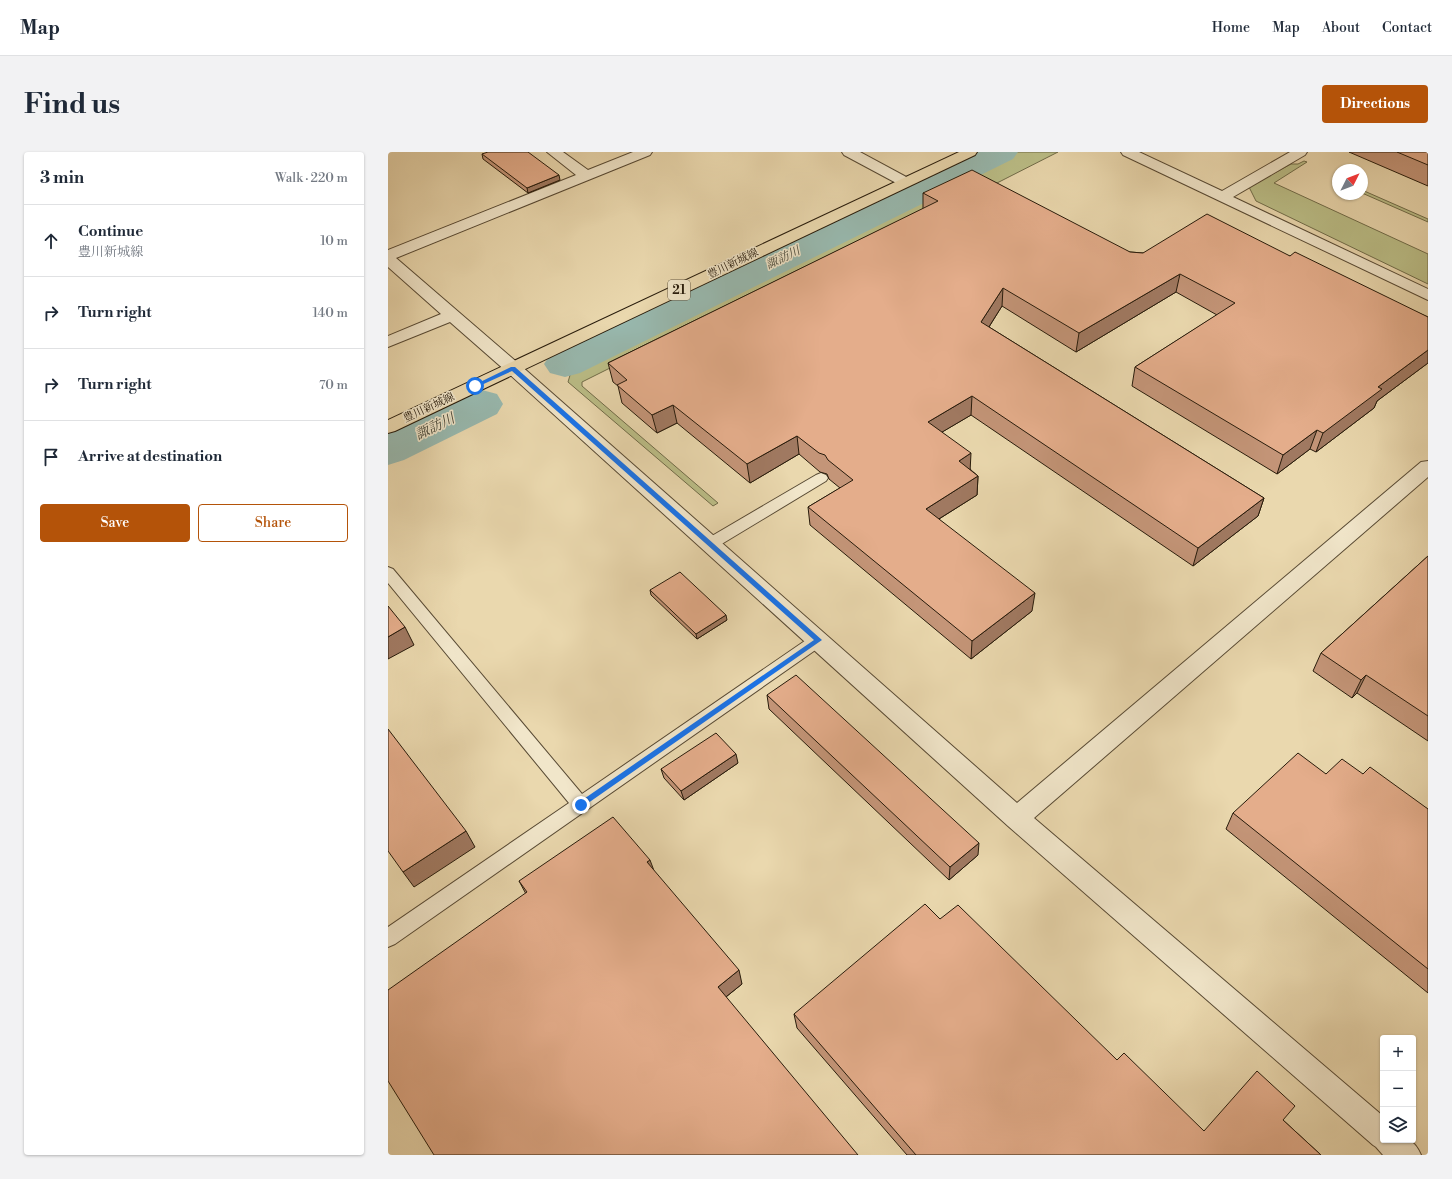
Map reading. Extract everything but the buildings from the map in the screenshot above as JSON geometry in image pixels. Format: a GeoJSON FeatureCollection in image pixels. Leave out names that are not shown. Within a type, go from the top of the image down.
{"type":"FeatureCollection","features":[{"type":"Feature","properties":{"kind":"main road","name":"豊川新城線"},"geometry":{"type":"LineString","coordinates":[[388,427],[970,152]]}},
{"type":"Feature","properties":{"kind":"street"},"geometry":{"type":"LineString","coordinates":[[554,152],[587,176]]}},
{"type":"Feature","properties":{"kind":"street"},"geometry":{"type":"LineString","coordinates":[[645,152],[388,258],[1017,818],[1380,1132]]}},
{"type":"Feature","properties":{"kind":"street"},"geometry":{"type":"LineString","coordinates":[[849,152],[905,182]]}},
{"type":"Feature","properties":{"kind":"street"},"geometry":{"type":"LineString","coordinates":[[1128,152],[1428,295]]}},
{"type":"Feature","properties":{"kind":"street"},"geometry":{"type":"LineString","coordinates":[[1222,197],[1300,152]]}},
{"type":"Feature","properties":{"kind":"street"},"geometry":{"type":"LineString","coordinates":[[388,342],[452,315]]}},
{"type":"Feature","properties":{"kind":"street"},"geometry":{"type":"LineString","coordinates":[[1017,818],[1428,467]]}},
{"type":"Feature","properties":{"kind":"street"},"geometry":{"type":"LineString","coordinates":[[1392,1143],[1406,1155]]}},
{"type":"Feature","properties":{"kind":"lane"},"geometry":{"type":"LineString","coordinates":[[710,544],[821,478]]}},
{"type":"Feature","properties":{"kind":"lane"},"geometry":{"type":"LineString","coordinates":[[388,573],[581,805]]}},
{"type":"Feature","properties":{"kind":"lane"},"geometry":{"type":"LineString","coordinates":[[388,938],[818,640]]}},
{"type":"Feature","properties":{"kind":"green space"},"geometry":{"type":"Polygon","coordinates":[[[1009,152],[1058,152],[997,183],[984,181],[582,382],[582,386],[718,503],[713,506],[568,382],[573,365],[1009,152]]]}},
{"type":"Feature","properties":{"kind":"green space"},"geometry":{"type":"Polygon","coordinates":[[[1304,161],[1307,162],[1274,183],[1428,254],[1428,284],[1256,201],[1249,187],[1291,164],[1298,164],[1304,161]]]}},
{"type":"Feature","properties":{"kind":"green space"},"geometry":{"type":"Polygon","coordinates":[[[1368,193],[1428,219],[1428,222],[1368,196],[1368,193]]]}},
{"type":"Feature","properties":{"kind":"waterway","name":"諏訪川"},"geometry":{"type":"LineString","coordinates":[[565,364],[1001,152]]}},
{"type":"Feature","properties":{"kind":"waterway","name":"諏訪川"},"geometry":{"type":"LineString","coordinates":[[388,450],[482,404]]}},
{"type":"Feature","properties":{"kind":"route"},"geometry":{"type":"LineString","coordinates":[[475,386],[513,368],[818,640],[581,805]]}}]}
